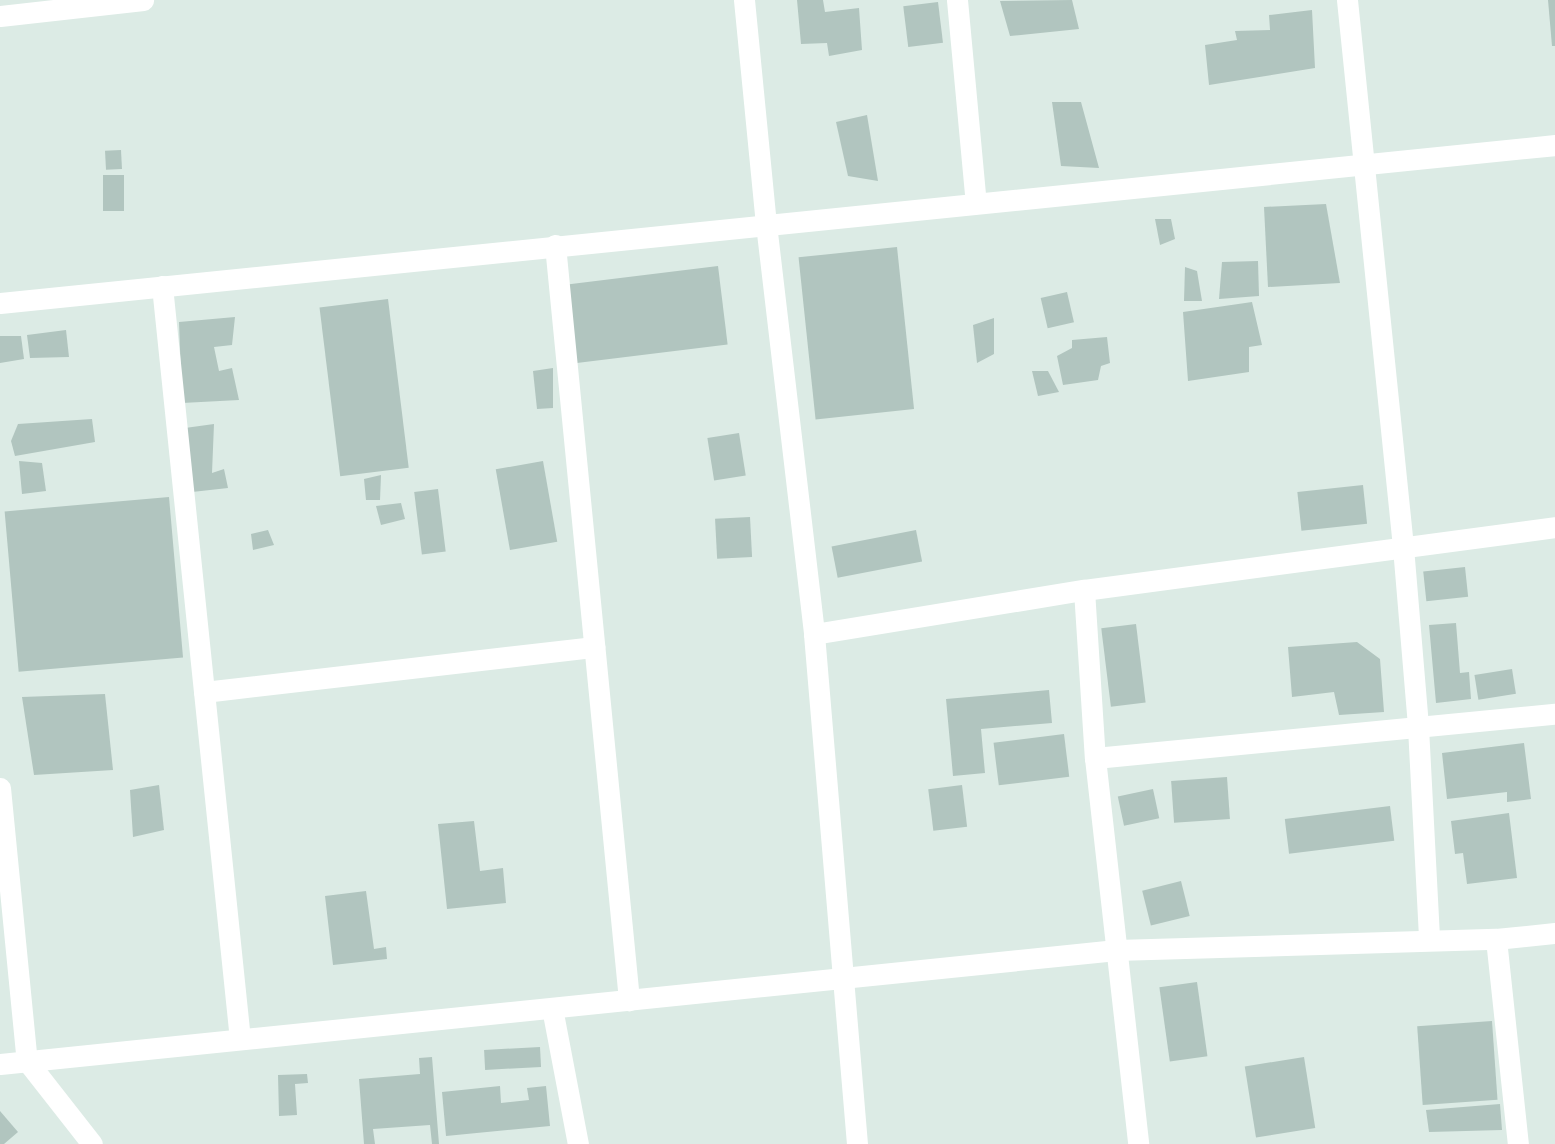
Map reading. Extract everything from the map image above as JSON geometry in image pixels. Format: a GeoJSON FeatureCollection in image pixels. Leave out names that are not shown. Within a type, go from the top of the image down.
{"type":"FeatureCollection","features":[{"type":"Feature","properties":{"kind":"street"},"geometry":{"type":"LineString","coordinates":[[0,16],[143,0]]}},
{"type":"Feature","properties":{"kind":"street"},"geometry":{"type":"LineString","coordinates":[[744,0],[766,224],[814,634],[857,1144]]}},
{"type":"Feature","properties":{"kind":"street"},"geometry":{"type":"LineString","coordinates":[[957,0],[976,203]]}},
{"type":"Feature","properties":{"kind":"street"},"geometry":{"type":"LineString","coordinates":[[1347,0],[1403,547],[1418,727],[1429,939]]}},
{"type":"Feature","properties":{"kind":"street"},"geometry":{"type":"LineString","coordinates":[[0,303],[1555,145]]}},
{"type":"Feature","properties":{"kind":"street"},"geometry":{"type":"LineString","coordinates":[[555,245],[629,1000]]}},
{"type":"Feature","properties":{"kind":"street"},"geometry":{"type":"LineString","coordinates":[[162,286],[240,1039]]}},
{"type":"Feature","properties":{"kind":"street"},"geometry":{"type":"LineString","coordinates":[[814,634],[1084,590],[1555,527]]}},
{"type":"Feature","properties":{"kind":"street"},"geometry":{"type":"LineString","coordinates":[[1084,590],[1095,758],[1138,1144]]}},
{"type":"Feature","properties":{"kind":"street"},"geometry":{"type":"LineString","coordinates":[[204,692],[594,647]]}},
{"type":"Feature","properties":{"kind":"street"},"geometry":{"type":"LineString","coordinates":[[1095,758],[1555,714]]}},
{"type":"Feature","properties":{"kind":"street"},"geometry":{"type":"LineString","coordinates":[[0,788],[27,1061],[92,1144]]}},
{"type":"Feature","properties":{"kind":"street"},"geometry":{"type":"LineString","coordinates":[[0,1064],[1116,950],[1496,939],[1555,933]]}},
{"type":"Feature","properties":{"kind":"street"},"geometry":{"type":"LineString","coordinates":[[1496,939],[1518,1144]]}},
{"type":"Feature","properties":{"kind":"street"},"geometry":{"type":"LineString","coordinates":[[552,1008],[578,1144]]}},
{"type":"Feature","properties":{"kind":"building"},"geometry":{"type":"Polygon","coordinates":[[[797,0],[823,0],[825,12],[859,8],[862,50],[829,56],[827,43],[801,44],[797,0]]]}},
{"type":"Feature","properties":{"kind":"building"},"geometry":{"type":"Polygon","coordinates":[[[1072,0],[1079,29],[1010,36],[1000,1],[1072,0]]]}},
{"type":"Feature","properties":{"kind":"building"},"geometry":{"type":"Polygon","coordinates":[[[1548,0],[1555,0],[1555,46],[1552,46],[1548,0]]]}},
{"type":"Feature","properties":{"kind":"building"},"geometry":{"type":"Polygon","coordinates":[[[938,2],[943,43],[908,47],[903,6],[938,2]]]}},
{"type":"Feature","properties":{"kind":"building"},"geometry":{"type":"Polygon","coordinates":[[[1312,10],[1315,68],[1209,85],[1205,45],[1237,40],[1235,31],[1270,30],[1269,15],[1312,10]]]}},
{"type":"Feature","properties":{"kind":"building"},"geometry":{"type":"Polygon","coordinates":[[[1052,102],[1081,102],[1099,168],[1061,166],[1052,102]]]}},
{"type":"Feature","properties":{"kind":"building"},"geometry":{"type":"Polygon","coordinates":[[[867,115],[878,181],[848,176],[836,122],[867,115]]]}},
{"type":"Feature","properties":{"kind":"building"},"geometry":{"type":"Polygon","coordinates":[[[121,150],[122,169],[106,170],[105,151],[121,150]]]}},
{"type":"Feature","properties":{"kind":"building"},"geometry":{"type":"Polygon","coordinates":[[[103,175],[124,175],[124,211],[103,211],[103,175]]]}},
{"type":"Feature","properties":{"kind":"building"},"geometry":{"type":"Polygon","coordinates":[[[1326,204],[1340,283],[1268,287],[1264,207],[1326,204]]]}},
{"type":"Feature","properties":{"kind":"building"},"geometry":{"type":"Polygon","coordinates":[[[1155,219],[1171,219],[1175,239],[1160,245],[1155,219]]]}},
{"type":"Feature","properties":{"kind":"building"},"geometry":{"type":"Polygon","coordinates":[[[897,247],[914,409],[816,419],[799,257],[897,247]]]}},
{"type":"Feature","properties":{"kind":"building"},"geometry":{"type":"Polygon","coordinates":[[[1258,261],[1259,296],[1219,299],[1222,262],[1258,261]]]}},
{"type":"Feature","properties":{"kind":"building"},"geometry":{"type":"Polygon","coordinates":[[[718,266],[728,344],[575,363],[565,285],[718,266]]]}},
{"type":"Feature","properties":{"kind":"building"},"geometry":{"type":"Polygon","coordinates":[[[1185,267],[1197,271],[1202,301],[1184,301],[1185,267]]]}},
{"type":"Feature","properties":{"kind":"building"},"geometry":{"type":"Polygon","coordinates":[[[1067,292],[1074,322],[1048,328],[1041,298],[1067,292]]]}},
{"type":"Feature","properties":{"kind":"building"},"geometry":{"type":"Polygon","coordinates":[[[388,299],[409,468],[340,476],[320,307],[388,299]]]}},
{"type":"Feature","properties":{"kind":"building"},"geometry":{"type":"Polygon","coordinates":[[[1252,302],[1262,345],[1249,347],[1249,372],[1188,381],[1183,312],[1252,302]]]}},
{"type":"Feature","properties":{"kind":"building"},"geometry":{"type":"Polygon","coordinates":[[[235,317],[232,345],[214,347],[219,371],[232,368],[239,400],[182,403],[179,322],[235,317]]]}},
{"type":"Feature","properties":{"kind":"building"},"geometry":{"type":"Polygon","coordinates":[[[994,318],[994,354],[977,363],[973,325],[994,318]]]}},
{"type":"Feature","properties":{"kind":"building"},"geometry":{"type":"Polygon","coordinates":[[[66,330],[69,357],[30,358],[27,335],[66,330]]]}},
{"type":"Feature","properties":{"kind":"building"},"geometry":{"type":"Polygon","coordinates":[[[0,336],[21,336],[24,359],[0,363],[0,336]]]}},
{"type":"Feature","properties":{"kind":"building"},"geometry":{"type":"Polygon","coordinates":[[[1107,337],[1110,363],[1101,366],[1098,380],[1063,385],[1057,356],[1072,348],[1072,340],[1107,337]]]}},
{"type":"Feature","properties":{"kind":"building"},"geometry":{"type":"Polygon","coordinates":[[[553,368],[553,408],[537,409],[533,371],[553,368]]]}},
{"type":"Feature","properties":{"kind":"building"},"geometry":{"type":"Polygon","coordinates":[[[1032,371],[1048,371],[1059,392],[1038,396],[1032,371]]]}},
{"type":"Feature","properties":{"kind":"building"},"geometry":{"type":"Polygon","coordinates":[[[92,419],[95,442],[15,456],[11,441],[18,424],[92,419]]]}},
{"type":"Feature","properties":{"kind":"building"},"geometry":{"type":"Polygon","coordinates":[[[214,424],[212,473],[224,469],[228,488],[192,492],[185,428],[214,424]]]}},
{"type":"Feature","properties":{"kind":"building"},"geometry":{"type":"Polygon","coordinates":[[[739,433],[746,475],[714,480],[707,438],[739,433]]]}},
{"type":"Feature","properties":{"kind":"building"},"geometry":{"type":"Polygon","coordinates":[[[19,461],[42,463],[46,491],[22,494],[19,461]]]}},
{"type":"Feature","properties":{"kind":"building"},"geometry":{"type":"Polygon","coordinates":[[[543,461],[557,542],[510,550],[496,469],[543,461]]]}},
{"type":"Feature","properties":{"kind":"building"},"geometry":{"type":"Polygon","coordinates":[[[381,475],[380,500],[366,500],[364,479],[381,475]]]}},
{"type":"Feature","properties":{"kind":"building"},"geometry":{"type":"Polygon","coordinates":[[[1363,485],[1367,524],[1301,531],[1297,492],[1363,485]]]}},
{"type":"Feature","properties":{"kind":"building"},"geometry":{"type":"Polygon","coordinates":[[[438,489],[446,552],[422,554],[414,492],[438,489]]]}},
{"type":"Feature","properties":{"kind":"building"},"geometry":{"type":"Polygon","coordinates":[[[169,497],[183,657],[19,672],[5,511],[169,497]]]}},
{"type":"Feature","properties":{"kind":"building"},"geometry":{"type":"Polygon","coordinates":[[[401,503],[405,519],[381,525],[376,506],[401,503]]]}},
{"type":"Feature","properties":{"kind":"building"},"geometry":{"type":"Polygon","coordinates":[[[750,517],[752,557],[717,559],[715,519],[750,517]]]}},
{"type":"Feature","properties":{"kind":"building"},"geometry":{"type":"Polygon","coordinates":[[[268,530],[274,545],[253,550],[251,534],[268,530]]]}},
{"type":"Feature","properties":{"kind":"building"},"geometry":{"type":"Polygon","coordinates":[[[916,530],[922,561],[838,578],[832,546],[916,530]]]}},
{"type":"Feature","properties":{"kind":"building"},"geometry":{"type":"Polygon","coordinates":[[[1465,567],[1468,597],[1426,601],[1423,571],[1465,567]]]}},
{"type":"Feature","properties":{"kind":"building"},"geometry":{"type":"Polygon","coordinates":[[[1456,623],[1460,673],[1469,672],[1471,699],[1436,703],[1429,625],[1456,623]]]}},
{"type":"Feature","properties":{"kind":"building"},"geometry":{"type":"Polygon","coordinates":[[[1136,624],[1146,702],[1111,707],[1101,628],[1136,624]]]}},
{"type":"Feature","properties":{"kind":"building"},"geometry":{"type":"Polygon","coordinates":[[[1357,642],[1380,659],[1384,712],[1339,715],[1334,692],[1292,697],[1288,647],[1357,642]]]}},
{"type":"Feature","properties":{"kind":"building"},"geometry":{"type":"Polygon","coordinates":[[[1512,669],[1516,694],[1478,700],[1474,675],[1512,669]]]}},
{"type":"Feature","properties":{"kind":"building"},"geometry":{"type":"Polygon","coordinates":[[[1049,690],[1052,723],[981,729],[985,773],[953,776],[946,699],[1049,690]]]}},
{"type":"Feature","properties":{"kind":"building"},"geometry":{"type":"Polygon","coordinates":[[[105,694],[113,770],[34,775],[22,697],[105,694]]]}},
{"type":"Feature","properties":{"kind":"building"},"geometry":{"type":"Polygon","coordinates":[[[1064,734],[1069,777],[999,785],[994,743],[1064,734]]]}},
{"type":"Feature","properties":{"kind":"building"},"geometry":{"type":"Polygon","coordinates":[[[1524,743],[1531,799],[1507,802],[1507,792],[1447,799],[1442,753],[1524,743]]]}},
{"type":"Feature","properties":{"kind":"building"},"geometry":{"type":"Polygon","coordinates":[[[1227,777],[1230,819],[1174,823],[1171,781],[1227,777]]]}},
{"type":"Feature","properties":{"kind":"building"},"geometry":{"type":"Polygon","coordinates":[[[159,785],[164,830],[133,837],[130,790],[159,785]]]}},
{"type":"Feature","properties":{"kind":"building"},"geometry":{"type":"Polygon","coordinates":[[[962,785],[967,827],[933,831],[928,789],[962,785]]]}},
{"type":"Feature","properties":{"kind":"building"},"geometry":{"type":"Polygon","coordinates":[[[1153,789],[1159,818],[1124,826],[1118,796],[1153,789]]]}},
{"type":"Feature","properties":{"kind":"building"},"geometry":{"type":"Polygon","coordinates":[[[1390,806],[1394,841],[1289,854],[1285,819],[1390,806]]]}},
{"type":"Feature","properties":{"kind":"building"},"geometry":{"type":"Polygon","coordinates":[[[1509,813],[1517,878],[1467,884],[1463,853],[1455,854],[1451,821],[1509,813]]]}},
{"type":"Feature","properties":{"kind":"building"},"geometry":{"type":"Polygon","coordinates":[[[474,821],[480,871],[503,868],[506,903],[447,909],[438,824],[474,821]]]}},
{"type":"Feature","properties":{"kind":"building"},"geometry":{"type":"Polygon","coordinates":[[[1181,881],[1190,916],[1151,926],[1142,891],[1181,881]]]}},
{"type":"Feature","properties":{"kind":"building"},"geometry":{"type":"Polygon","coordinates":[[[366,891],[374,949],[386,947],[387,959],[333,965],[325,896],[366,891]]]}},
{"type":"Feature","properties":{"kind":"building"},"geometry":{"type":"Polygon","coordinates":[[[1197,982],[1207,1056],[1170,1062],[1159,987],[1197,982]]]}},
{"type":"Feature","properties":{"kind":"building"},"geometry":{"type":"Polygon","coordinates":[[[1492,1021],[1498,1100],[1423,1105],[1417,1026],[1492,1021]]]}},
{"type":"Feature","properties":{"kind":"building"},"geometry":{"type":"Polygon","coordinates":[[[540,1047],[541,1067],[485,1070],[484,1050],[540,1047]]]}},
{"type":"Feature","properties":{"kind":"building"},"geometry":{"type":"Polygon","coordinates":[[[432,1057],[439,1144],[432,1144],[430,1125],[373,1129],[375,1144],[364,1144],[359,1079],[420,1074],[419,1058],[432,1057]]]}},
{"type":"Feature","properties":{"kind":"building"},"geometry":{"type":"Polygon","coordinates":[[[1304,1057],[1315,1128],[1256,1137],[1245,1066],[1304,1057]]]}},
{"type":"Feature","properties":{"kind":"building"},"geometry":{"type":"Polygon","coordinates":[[[307,1074],[308,1083],[295,1084],[297,1115],[279,1116],[278,1075],[307,1074]]]}},
{"type":"Feature","properties":{"kind":"building"},"geometry":{"type":"Polygon","coordinates":[[[500,1086],[501,1103],[529,1100],[527,1088],[546,1086],[550,1126],[446,1136],[442,1092],[500,1086]]]}},
{"type":"Feature","properties":{"kind":"building"},"geometry":{"type":"Polygon","coordinates":[[[1500,1104],[1502,1130],[1429,1132],[1426,1110],[1500,1104]]]}},
{"type":"Feature","properties":{"kind":"building"},"geometry":{"type":"Polygon","coordinates":[[[0,1111],[18,1132],[4,1144],[0,1144],[0,1111]]]}}]}
